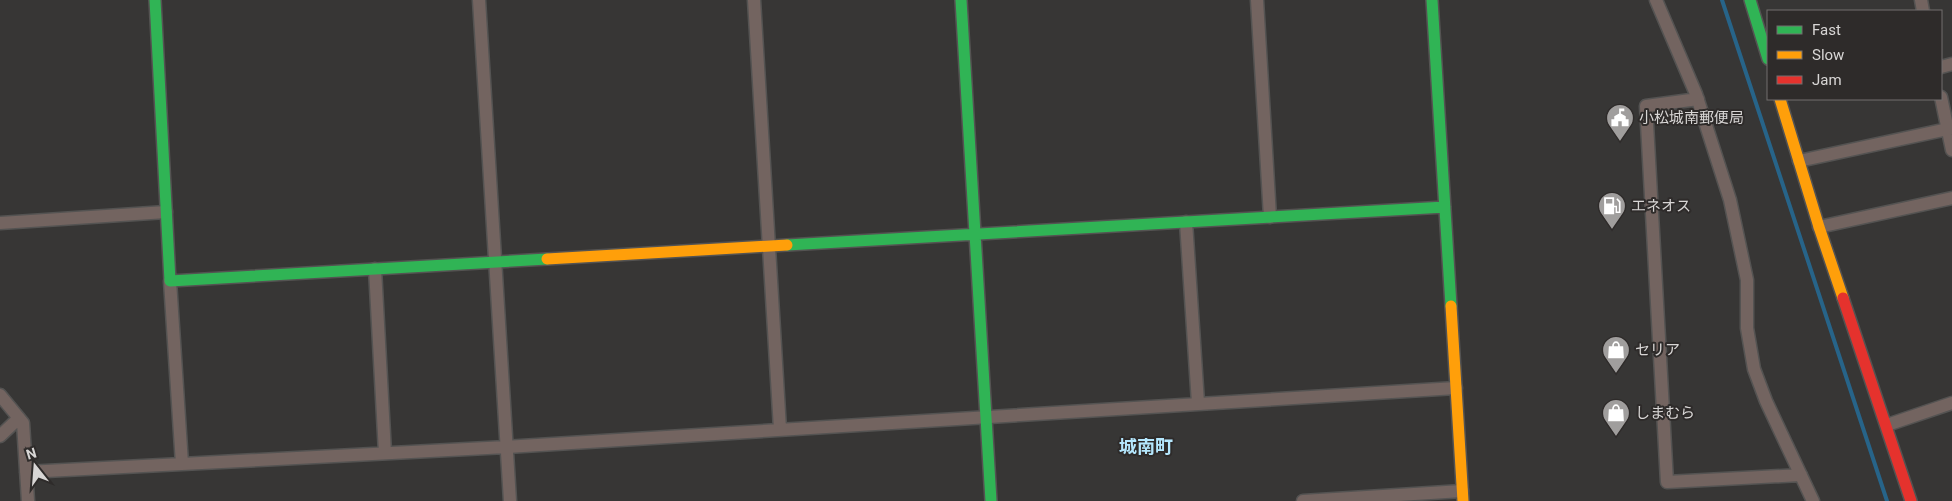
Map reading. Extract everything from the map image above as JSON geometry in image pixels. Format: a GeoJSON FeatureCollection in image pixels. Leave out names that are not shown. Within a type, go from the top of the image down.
{"type":"FeatureCollection","features":[{"type":"Feature","properties":{"kind":"street"},"geometry":{"type":"LineString","coordinates":[[154,0],[182,464]]}},
{"type":"Feature","properties":{"kind":"street"},"geometry":{"type":"LineString","coordinates":[[479,0],[510,501]]}},
{"type":"Feature","properties":{"kind":"street"},"geometry":{"type":"LineString","coordinates":[[754,0],[780,429]]}},
{"type":"Feature","properties":{"kind":"street"},"geometry":{"type":"LineString","coordinates":[[961,0],[991,501]]}},
{"type":"Feature","properties":{"kind":"street"},"geometry":{"type":"LineString","coordinates":[[1257,0],[1270,217]]}},
{"type":"Feature","properties":{"kind":"street"},"geometry":{"type":"LineString","coordinates":[[1303,501],[1462,496],[1432,0]]}},
{"type":"Feature","properties":{"kind":"street"},"geometry":{"type":"LineString","coordinates":[[1656,0],[1698,99],[1730,200],[1747,280],[1747,328],[1754,368],[1766,401],[1813,501]]}},
{"type":"Feature","properties":{"kind":"street"},"geometry":{"type":"LineString","coordinates":[[1750,0],[1767,56]]}},
{"type":"Feature","properties":{"kind":"street"},"geometry":{"type":"LineString","coordinates":[[1698,99],[1646,106],[1668,482],[1801,475]]}},
{"type":"Feature","properties":{"kind":"street"},"geometry":{"type":"LineString","coordinates":[[1780,100],[1819,227],[1911,501]]}},
{"type":"Feature","properties":{"kind":"street"},"geometry":{"type":"LineString","coordinates":[[1942,100],[1950,128],[1952,150]]}},
{"type":"Feature","properties":{"kind":"street"},"geometry":{"type":"LineString","coordinates":[[1799,161],[1950,128]]}},
{"type":"Feature","properties":{"kind":"street"},"geometry":{"type":"LineString","coordinates":[[1819,227],[1952,198]]}},
{"type":"Feature","properties":{"kind":"street"},"geometry":{"type":"LineString","coordinates":[[170,281],[1445,207]]}},
{"type":"Feature","properties":{"kind":"street"},"geometry":{"type":"LineString","coordinates":[[0,223],[166,212]]}},
{"type":"Feature","properties":{"kind":"street"},"geometry":{"type":"LineString","coordinates":[[1186,222],[1198,403]]}},
{"type":"Feature","properties":{"kind":"street"},"geometry":{"type":"LineString","coordinates":[[376,269],[386,453]]}},
{"type":"Feature","properties":{"kind":"street"},"geometry":{"type":"LineString","coordinates":[[26,472],[506,447],[1456,388]]}},
{"type":"Feature","properties":{"kind":"street"},"geometry":{"type":"LineString","coordinates":[[0,394],[23,423],[28,501]]}},
{"type":"Feature","properties":{"kind":"street"},"geometry":{"type":"LineString","coordinates":[[1887,425],[1952,403]]}},
{"type":"Feature","properties":{"kind":"street"},"geometry":{"type":"LineString","coordinates":[[0,436],[20,418]]}},
{"type":"Feature","properties":{"kind":"waterway"},"geometry":{"type":"LineString","coordinates":[[1722,0],[1887,501]]}},
{"type":"Feature","properties":{"kind":"traffic: fast"},"geometry":{"type":"LineString","coordinates":[[155,0],[170,281],[547,259]]}},
{"type":"Feature","properties":{"kind":"traffic: fast"},"geometry":{"type":"LineString","coordinates":[[961,0],[991,501]]}},
{"type":"Feature","properties":{"kind":"traffic: fast"},"geometry":{"type":"LineString","coordinates":[[1432,0],[1451,306]]}},
{"type":"Feature","properties":{"kind":"traffic: fast"},"geometry":{"type":"LineString","coordinates":[[1750,0],[1767,56]]}},
{"type":"Feature","properties":{"kind":"traffic: fast"},"geometry":{"type":"LineString","coordinates":[[787,245],[1445,207]]}},
{"type":"Feature","properties":{"kind":"traffic: slow"},"geometry":{"type":"LineString","coordinates":[[1780,100],[1843,298]]}},
{"type":"Feature","properties":{"kind":"traffic: slow"},"geometry":{"type":"LineString","coordinates":[[547,259],[787,245]]}},
{"type":"Feature","properties":{"kind":"traffic: slow"},"geometry":{"type":"LineString","coordinates":[[1451,306],[1463,501]]}},
{"type":"Feature","properties":{"kind":"traffic: jam"},"geometry":{"type":"LineString","coordinates":[[1843,298],[1911,501]]}},
{"type":"Feature","properties":{"kind":"place","name":"小松城南郵便局"},"geometry":{"type":"Point","coordinates":[1620,142]}},
{"type":"Feature","properties":{"kind":"place","name":"エネオス"},"geometry":{"type":"Point","coordinates":[1612,230]}},
{"type":"Feature","properties":{"kind":"place","name":"セリア"},"geometry":{"type":"Point","coordinates":[1616,374]}},
{"type":"Feature","properties":{"kind":"place","name":"しまむら"},"geometry":{"type":"Point","coordinates":[1616,437]}},
{"type":"Feature","properties":{"kind":"district","name":"城南町"},"geometry":{"type":"Point","coordinates":[1146,446]}}]}
